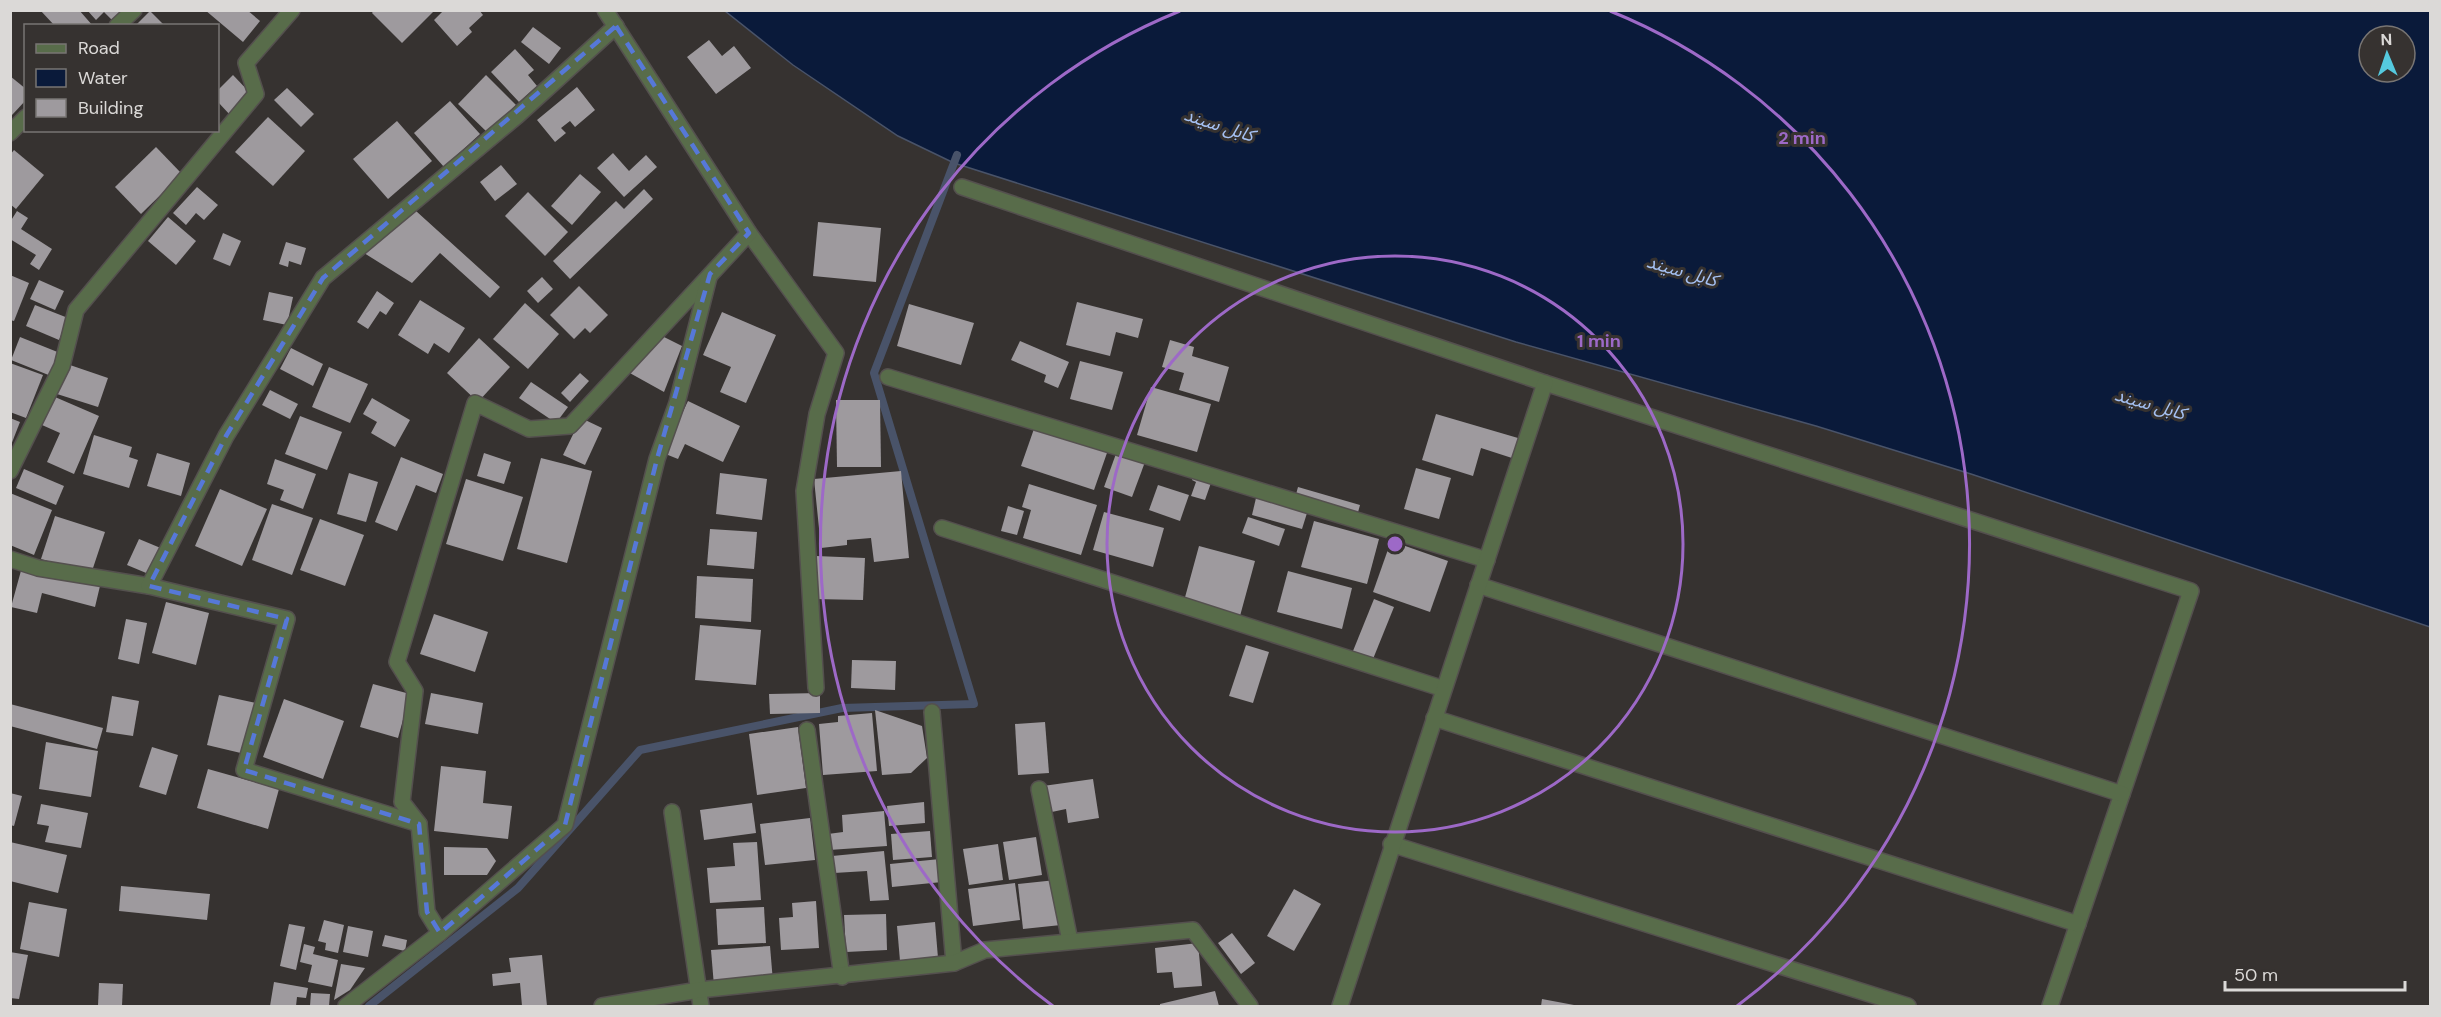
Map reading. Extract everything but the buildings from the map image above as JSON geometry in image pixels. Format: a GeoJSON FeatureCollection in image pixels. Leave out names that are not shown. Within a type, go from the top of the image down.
{"type":"FeatureCollection","features":[{"type":"Feature","properties":{"kind":"street"},"geometry":{"type":"LineString","coordinates":[[119,24],[134,10]]}},
{"type":"Feature","properties":{"kind":"street"},"geometry":{"type":"LineString","coordinates":[[10,471],[62,366],[76,310],[256,94],[246,63],[292,10]]}},
{"type":"Feature","properties":{"kind":"street"},"geometry":{"type":"LineString","coordinates":[[605,10],[749,233],[836,353],[817,414],[804,491],[816,688]]}},
{"type":"Feature","properties":{"kind":"street"},"geometry":{"type":"LineString","coordinates":[[149,586],[226,436],[323,278],[517,116],[616,26]]}},
{"type":"Feature","properties":{"kind":"street"},"geometry":{"type":"LineString","coordinates":[[10,133],[24,119]]}},
{"type":"Feature","properties":{"kind":"street"},"geometry":{"type":"LineString","coordinates":[[962,187],[1545,383],[2191,591],[2050,1006]]}},
{"type":"Feature","properties":{"kind":"street"},"geometry":{"type":"LineString","coordinates":[[440,933],[427,912],[419,824],[402,801],[414,691],[397,662],[475,403],[529,429],[570,426],[749,233]]}},
{"type":"Feature","properties":{"kind":"street"},"geometry":{"type":"LineString","coordinates":[[346,1006],[440,933],[565,825],[657,459],[677,403],[710,274]]}},
{"type":"Feature","properties":{"kind":"street"},"geometry":{"type":"LineString","coordinates":[[888,377],[1487,560]]}},
{"type":"Feature","properties":{"kind":"street"},"geometry":{"type":"LineString","coordinates":[[1340,1006],[1391,844],[1545,383]]}},
{"type":"Feature","properties":{"kind":"street"},"geometry":{"type":"LineString","coordinates":[[942,528],[1444,689]]}},
{"type":"Feature","properties":{"kind":"street"},"geometry":{"type":"LineString","coordinates":[[10,559],[38,568],[149,586],[287,619],[244,770],[419,824]]}},
{"type":"Feature","properties":{"kind":"street"},"geometry":{"type":"LineString","coordinates":[[1478,585],[2122,794]]}},
{"type":"Feature","properties":{"kind":"street"},"geometry":{"type":"LineString","coordinates":[[932,712],[954,963]]}},
{"type":"Feature","properties":{"kind":"street"},"geometry":{"type":"LineString","coordinates":[[1434,718],[2078,924]]}},
{"type":"Feature","properties":{"kind":"street"},"geometry":{"type":"LineString","coordinates":[[807,730],[843,977]]}},
{"type":"Feature","properties":{"kind":"street"},"geometry":{"type":"LineString","coordinates":[[1039,789],[1070,941]]}},
{"type":"Feature","properties":{"kind":"street"},"geometry":{"type":"LineString","coordinates":[[672,812],[701,1006]]}},
{"type":"Feature","properties":{"kind":"street"},"geometry":{"type":"LineString","coordinates":[[1391,844],[1908,1006]]}},
{"type":"Feature","properties":{"kind":"street"},"geometry":{"type":"LineString","coordinates":[[602,1006],[699,990],[843,977],[954,963],[985,950],[1193,930],[1250,1006]]}},
{"type":"Feature","properties":{"kind":"highlighted area"},"geometry":{"type":"Polygon","coordinates":[[[616,26],[749,233],[710,274],[657,459],[565,825],[440,933],[427,912],[419,824],[244,770],[287,619],[149,586],[226,436],[323,278],[616,26]]]}},
{"type":"Feature","properties":{"kind":"water","name":"کابل سيند"},"geometry":{"type":"Polygon","coordinates":[[[725,11],[2430,11],[2430,627],[1971,474],[1816,426],[1516,342],[954,163],[898,136],[793,65],[725,11]]]}},
{"type":"Feature","properties":{"kind":"waterway"},"geometry":{"type":"LineString","coordinates":[[369,1006],[518,888],[640,750],[842,708],[974,704],[874,373],[957,155]]}}]}
